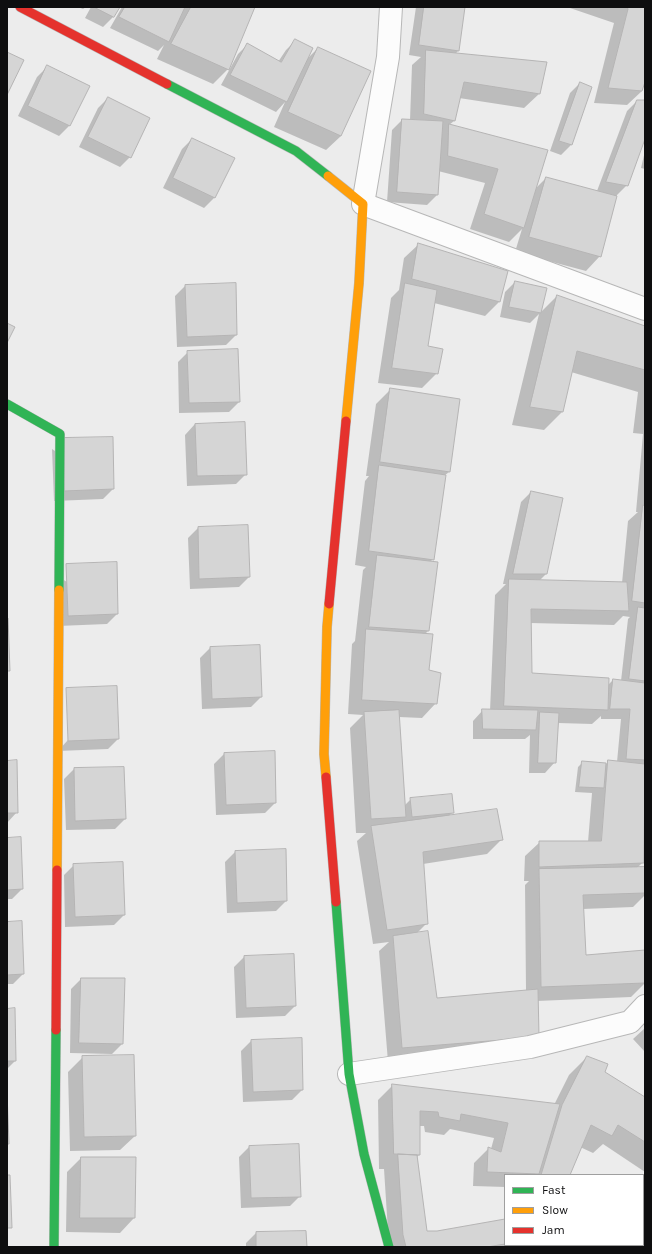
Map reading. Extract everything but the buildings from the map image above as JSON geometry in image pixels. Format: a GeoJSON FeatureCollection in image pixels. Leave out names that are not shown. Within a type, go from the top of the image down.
{"type":"FeatureCollection","features":[{"type":"Feature","properties":{"kind":"main road"},"geometry":{"type":"LineString","coordinates":[[20,7],[296,151],[363,204],[359,283],[327,627],[324,754],[348,1074],[364,1154],[389,1247]]}},
{"type":"Feature","properties":{"kind":"main road"},"geometry":{"type":"LineString","coordinates":[[7,404],[60,434],[54,1247]]}},
{"type":"Feature","properties":{"kind":"street"},"geometry":{"type":"LineString","coordinates":[[391,7],[388,57],[363,204],[645,309]]}},
{"type":"Feature","properties":{"kind":"street"},"geometry":{"type":"LineString","coordinates":[[348,1074],[530,1047],[630,1022],[645,1006]]}},
{"type":"Feature","properties":{"kind":"traffic: fast"},"geometry":{"type":"LineString","coordinates":[[167,84],[296,151],[328,176]]}},
{"type":"Feature","properties":{"kind":"traffic: fast"},"geometry":{"type":"LineString","coordinates":[[7,404],[60,434],[59,590]]}},
{"type":"Feature","properties":{"kind":"traffic: fast"},"geometry":{"type":"LineString","coordinates":[[336,902],[349,1074],[364,1154],[389,1247]]}},
{"type":"Feature","properties":{"kind":"traffic: fast"},"geometry":{"type":"LineString","coordinates":[[54,1247],[56,1030]]}},
{"type":"Feature","properties":{"kind":"traffic: slow"},"geometry":{"type":"LineString","coordinates":[[328,176],[363,204],[359,283],[346,421]]}},
{"type":"Feature","properties":{"kind":"traffic: slow"},"geometry":{"type":"LineString","coordinates":[[57,870],[59,590]]}},
{"type":"Feature","properties":{"kind":"traffic: slow"},"geometry":{"type":"LineString","coordinates":[[326,777],[324,754],[327,627],[329,604]]}},
{"type":"Feature","properties":{"kind":"traffic: jam"},"geometry":{"type":"LineString","coordinates":[[20,7],[167,84]]}},
{"type":"Feature","properties":{"kind":"traffic: jam"},"geometry":{"type":"LineString","coordinates":[[329,604],[346,421]]}},
{"type":"Feature","properties":{"kind":"traffic: jam"},"geometry":{"type":"LineString","coordinates":[[326,777],[336,902]]}},
{"type":"Feature","properties":{"kind":"traffic: jam"},"geometry":{"type":"LineString","coordinates":[[56,1030],[57,870]]}}]}
